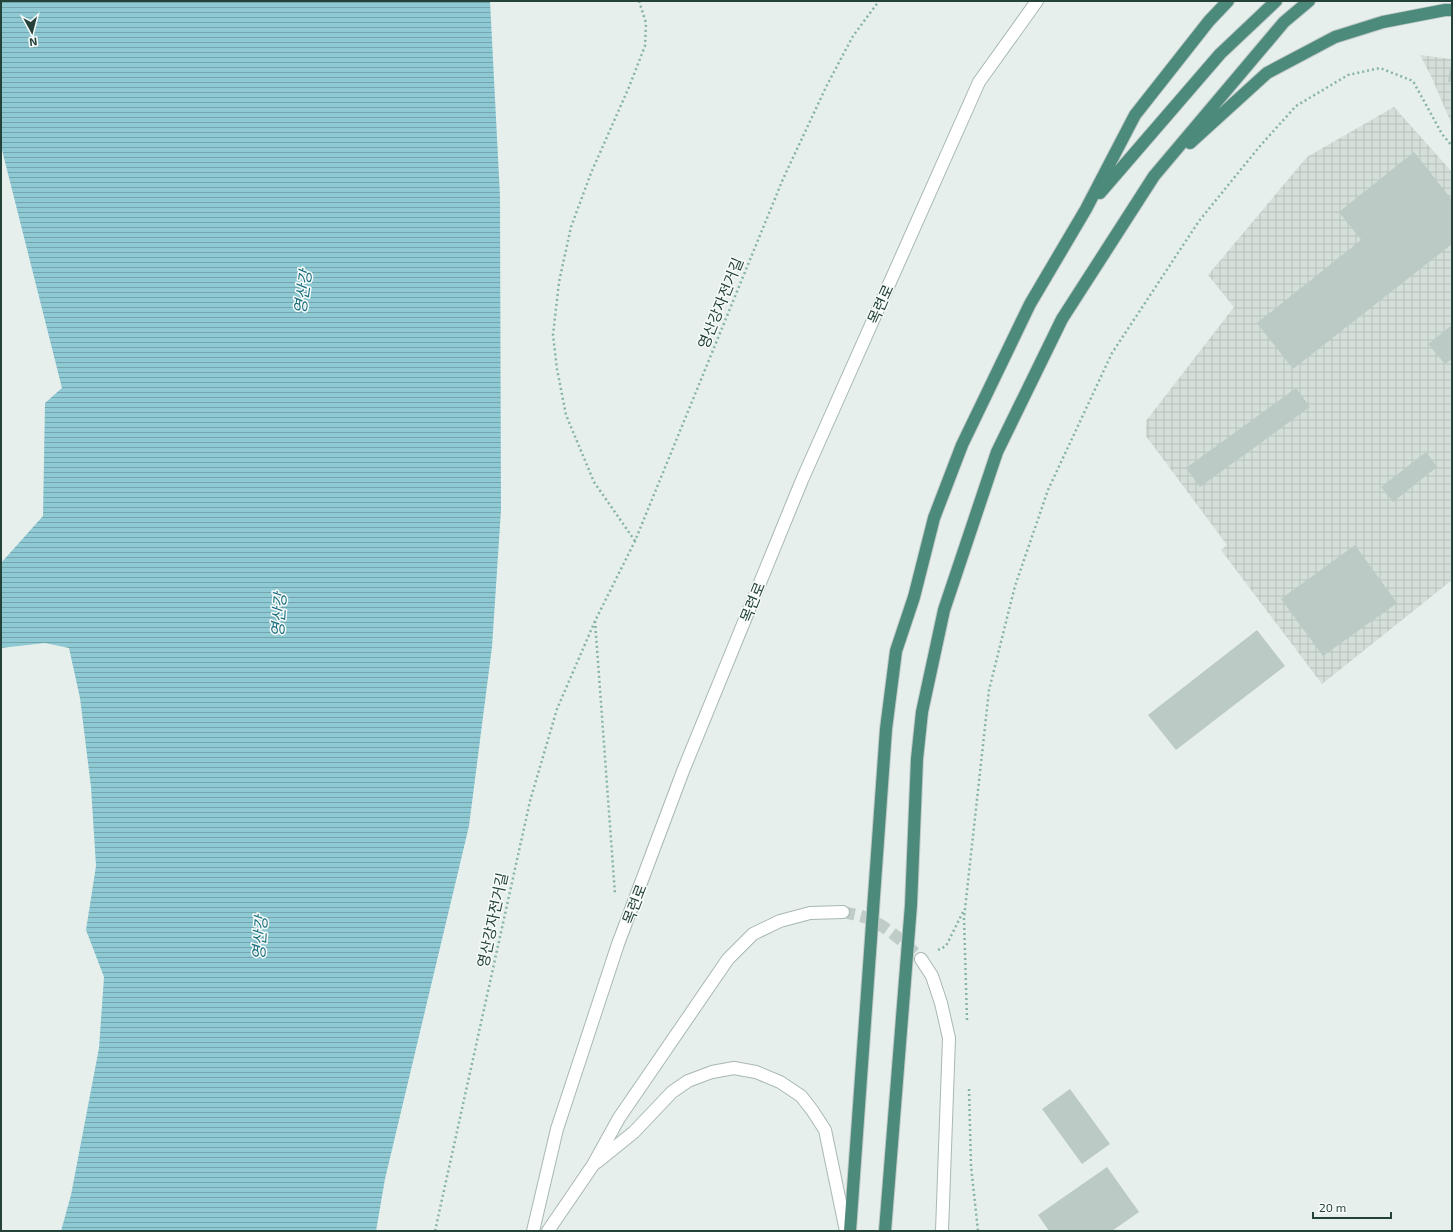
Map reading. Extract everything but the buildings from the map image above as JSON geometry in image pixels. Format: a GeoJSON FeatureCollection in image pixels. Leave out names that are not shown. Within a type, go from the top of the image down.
{"type":"FeatureCollection","features":[{"type":"Feature","properties":{"kind":"highway"},"geometry":{"type":"LineString","coordinates":[[850,1231],[886,729],[896,651],[914,597],[934,518],[962,446],[1030,304],[1086,209],[1135,115],[1209,22],[1228,1]]}},
{"type":"Feature","properties":{"kind":"highway"},"geometry":{"type":"LineString","coordinates":[[1086,209],[1220,54],[1276,1]]}},
{"type":"Feature","properties":{"kind":"highway"},"geometry":{"type":"LineString","coordinates":[[885,1231],[911,905],[917,759],[922,712],[944,610],[997,452],[1062,319],[1154,176],[1284,22],[1309,1]]}},
{"type":"Feature","properties":{"kind":"highway"},"geometry":{"type":"LineString","coordinates":[[1154,176],[1267,73],[1335,37],[1383,22],[1452,10]]}},
{"type":"Feature","properties":{"kind":"street","name":"목련로"},"geometry":{"type":"LineString","coordinates":[[533,1231],[557,1129],[618,944],[683,771],[796,495],[979,82],[1037,1]]}},
{"type":"Feature","properties":{"kind":"street"},"geometry":{"type":"LineString","coordinates":[[548,1231],[593,1165],[619,1118],[728,959],[753,934],[780,921],[810,913],[843,912]]}},
{"type":"Feature","properties":{"kind":"street"},"geometry":{"type":"LineString","coordinates":[[921,959],[932,976],[941,1002],[949,1038],[942,1231]]}},
{"type":"Feature","properties":{"kind":"street"},"geometry":{"type":"LineString","coordinates":[[593,1165],[634,1132],[672,1092],[688,1081],[712,1072],[734,1068],[756,1072],[780,1082],[801,1096],[825,1130],[846,1231]]}},
{"type":"Feature","properties":{"kind":"path"},"geometry":{"type":"LineString","coordinates":[[635,541],[594,482],[566,415],[557,369],[553,335],[559,282],[570,227],[591,173],[629,87],[645,46],[646,23],[640,1]]}},
{"type":"Feature","properties":{"kind":"path","name":"영산강자전거길"},"geometry":{"type":"LineString","coordinates":[[435,1231],[530,801],[557,709],[595,621],[635,541],[783,179],[827,85],[853,36],[879,1]]}},
{"type":"Feature","properties":{"kind":"path"},"geometry":{"type":"LineString","coordinates":[[967,1021],[964,918],[988,690],[1015,586],[1048,490],[1112,353],[1199,221],[1260,146],[1296,106],[1348,75],[1380,68],[1413,81],[1442,134],[1452,146]]}},
{"type":"Feature","properties":{"kind":"path"},"geometry":{"type":"LineString","coordinates":[[595,621],[615,897]]}},
{"type":"Feature","properties":{"kind":"path"},"geometry":{"type":"LineString","coordinates":[[921,959],[946,946],[965,908]]}},
{"type":"Feature","properties":{"kind":"path"},"geometry":{"type":"LineString","coordinates":[[968,1084],[971,1166],[978,1231]]}},
{"type":"Feature","properties":{"kind":"shaded area"},"geometry":{"type":"Polygon","coordinates":[[[1420,55],[1452,59],[1452,125],[1431,76],[1420,55]]]}},
{"type":"Feature","properties":{"kind":"shaded area"},"geometry":{"type":"Polygon","coordinates":[[[1394,107],[1452,172],[1452,580],[1322,684],[1221,550],[1227,545],[1146,436],[1146,421],[1234,307],[1208,275],[1307,157],[1394,107]]]}},
{"type":"Feature","properties":{"kind":"water","name":"영산강"},"geometry":{"type":"Polygon","coordinates":[[[1,1],[490,1],[500,196],[501,510],[492,647],[469,826],[385,1179],[376,1231],[61,1231],[71,1195],[99,1048],[104,977],[86,930],[96,866],[91,787],[80,698],[69,648],[45,643],[1,648],[1,563],[43,516],[45,403],[62,388],[1,146],[1,1]]]}},
{"type":"Feature","properties":{"kind":"tunnel"},"geometry":{"type":"LineString","coordinates":[[843,912],[864,917],[882,926],[903,942],[921,959]]}}]}
